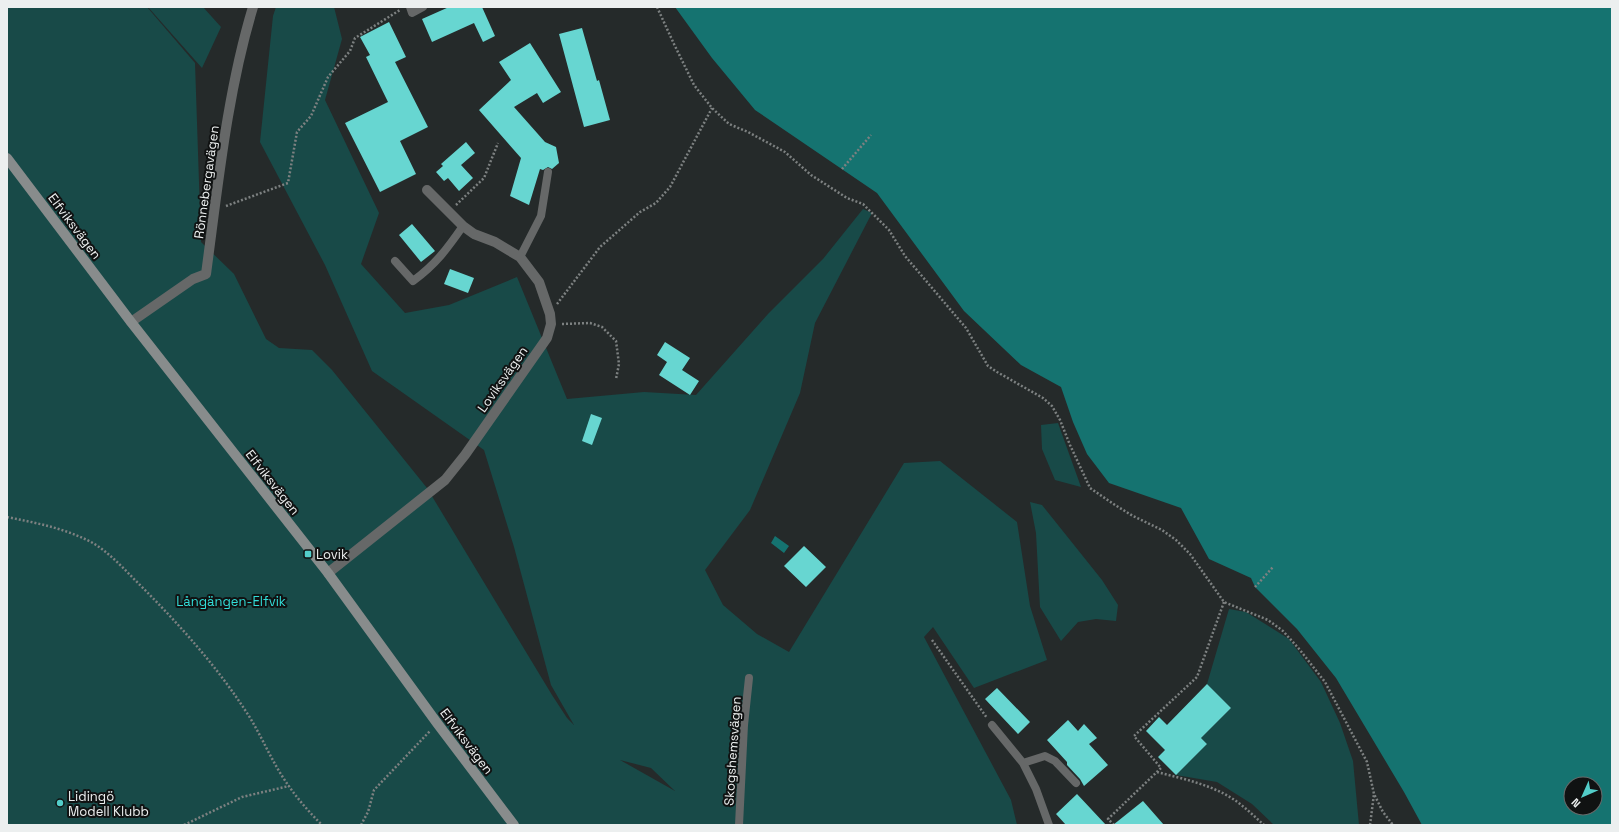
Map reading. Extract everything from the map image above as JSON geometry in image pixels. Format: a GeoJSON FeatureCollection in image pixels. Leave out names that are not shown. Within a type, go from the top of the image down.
{"type":"FeatureCollection","features":[{"type":"Feature","properties":{"kind":"street","name":"Rönnebergavägen"},"geometry":{"type":"LineString","coordinates":[[131,322],[193,279],[206,274],[225,133],[236,77],[254,7]]}},
{"type":"Feature","properties":{"kind":"street","name":"Elfviksvägen"},"geometry":{"type":"LineString","coordinates":[[7,158],[131,322],[328,573],[437,723],[514,825]]}},
{"type":"Feature","properties":{"kind":"street","name":"Loviksvägen"},"geometry":{"type":"LineString","coordinates":[[328,573],[445,480],[465,455],[547,338],[551,324],[550,314],[539,282],[520,257],[495,242],[474,234],[448,212],[427,190]]}},
{"type":"Feature","properties":{"kind":"lane"},"geometry":{"type":"LineString","coordinates":[[410,7],[412,13],[423,7]]}},
{"type":"Feature","properties":{"kind":"lane"},"geometry":{"type":"LineString","coordinates":[[520,257],[541,216],[548,172]]}},
{"type":"Feature","properties":{"kind":"lane"},"geometry":{"type":"LineString","coordinates":[[395,261],[413,281],[430,268],[463,226]]}},
{"type":"Feature","properties":{"kind":"lane","name":"Skogshemsvägen"},"geometry":{"type":"LineString","coordinates":[[739,825],[744,725],[749,678]]}},
{"type":"Feature","properties":{"kind":"lane"},"geometry":{"type":"LineString","coordinates":[[992,725],[1023,764],[1036,789],[1049,825]]}},
{"type":"Feature","properties":{"kind":"lane"},"geometry":{"type":"LineString","coordinates":[[1023,764],[1045,756],[1055,760],[1076,783]]}},
{"type":"Feature","properties":{"kind":"path"},"geometry":{"type":"LineString","coordinates":[[214,211],[288,183],[297,132],[311,116],[328,77],[350,51],[355,38],[404,7]]}},
{"type":"Feature","properties":{"kind":"path"},"geometry":{"type":"LineString","coordinates":[[658,7],[694,85],[712,108],[729,124],[748,132],[785,152],[811,176],[847,198],[863,204],[876,216],[889,230],[905,256],[966,328],[988,366],[1043,398],[1052,406],[1060,420],[1090,488],[1115,505],[1162,530],[1176,540],[1190,554],[1224,602],[1268,620],[1283,631],[1325,682],[1367,762],[1374,794],[1383,812],[1393,825]]}},
{"type":"Feature","properties":{"kind":"path"},"geometry":{"type":"LineString","coordinates":[[550,314],[600,247],[640,212],[656,204],[670,187],[712,108]]}},
{"type":"Feature","properties":{"kind":"path"},"geometry":{"type":"LineString","coordinates":[[842,169],[871,135]]}},
{"type":"Feature","properties":{"kind":"path"},"geometry":{"type":"LineString","coordinates":[[448,212],[482,182],[498,143]]}},
{"type":"Feature","properties":{"kind":"path"},"geometry":{"type":"LineString","coordinates":[[551,324],[584,322],[602,327],[616,341],[619,364],[616,379]]}},
{"type":"Feature","properties":{"kind":"path"},"geometry":{"type":"LineString","coordinates":[[7,517],[58,528],[91,542],[109,554],[162,607],[217,671],[246,711],[279,771],[289,786],[303,806],[322,825]]}},
{"type":"Feature","properties":{"kind":"path"},"geometry":{"type":"LineString","coordinates":[[1254,587],[1273,568]]}},
{"type":"Feature","properties":{"kind":"path"},"geometry":{"type":"LineString","coordinates":[[1114,825],[1108,819],[1161,768],[1134,736],[1196,677],[1224,602]]}},
{"type":"Feature","properties":{"kind":"path"},"geometry":{"type":"LineString","coordinates":[[932,640],[992,725]]}},
{"type":"Feature","properties":{"kind":"path"},"geometry":{"type":"LineString","coordinates":[[361,825],[368,812],[374,790],[437,723]]}},
{"type":"Feature","properties":{"kind":"path"},"geometry":{"type":"LineString","coordinates":[[1157,772],[1194,782],[1225,794],[1236,801],[1264,825]]}},
{"type":"Feature","properties":{"kind":"path"},"geometry":{"type":"LineString","coordinates":[[184,825],[242,797],[289,786]]}},
{"type":"Feature","properties":{"kind":"path"},"geometry":{"type":"LineString","coordinates":[[1370,825],[1374,794]]}},
{"type":"Feature","properties":{"kind":"green space","name":"Långängen-Elfvik"},"geometry":{"type":"Polygon","coordinates":[[[7,7],[147,7],[195,63],[201,242],[234,274],[266,339],[279,348],[312,350],[332,370],[427,488],[552,695],[567,718],[574,725],[551,685],[514,547],[484,450],[372,371],[325,265],[260,142],[273,16],[276,7],[334,7],[342,39],[325,100],[379,213],[361,264],[405,313],[449,305],[517,277],[567,399],[644,392],[696,395],[768,314],[823,259],[863,209],[872,213],[815,323],[800,393],[750,510],[705,570],[723,605],[757,634],[789,652],[904,463],[940,461],[1017,522],[1030,606],[1047,660],[974,688],[933,627],[924,637],[1011,800],[1017,825],[7,825],[7,7]],[[620,760],[675,791],[651,768],[620,760]]]}},
{"type":"Feature","properties":{"kind":"green space"},"geometry":{"type":"Polygon","coordinates":[[[148,7],[203,7],[221,27],[202,68],[148,7]]]}},
{"type":"Feature","properties":{"kind":"green space"},"geometry":{"type":"Polygon","coordinates":[[[1058,423],[1081,487],[1055,480],[1042,449],[1041,425],[1058,423]]]}},
{"type":"Feature","properties":{"kind":"green space"},"geometry":{"type":"Polygon","coordinates":[[[1030,502],[1042,505],[1102,580],[1118,605],[1116,621],[1096,619],[1078,622],[1061,641],[1040,607],[1036,533],[1030,502]]]}},
{"type":"Feature","properties":{"kind":"green space"},"geometry":{"type":"Polygon","coordinates":[[[1229,609],[1246,612],[1289,639],[1321,682],[1340,723],[1353,761],[1359,825],[1274,825],[1252,804],[1217,782],[1176,775],[1207,744],[1201,738],[1231,708],[1207,684],[1229,609]]]}},
{"type":"Feature","properties":{"kind":"shaded area"},"geometry":{"type":"Polygon","coordinates":[[[675,7],[1612,7],[1612,825],[1422,825],[1336,678],[1297,629],[1255,587],[1251,578],[1209,559],[1181,508],[1109,483],[1087,454],[1073,422],[1061,387],[1021,365],[964,311],[877,193],[755,110],[712,58],[675,7]]]}},
{"type":"Feature","properties":{"kind":"shaded area"},"geometry":{"type":"Polygon","coordinates":[[[775,536],[789,546],[784,553],[771,543],[775,536]]]}},
{"type":"Feature","properties":{"kind":"building"},"geometry":{"type":"Polygon","coordinates":[[[449,7],[482,7],[495,36],[483,42],[474,23],[432,42],[422,19],[449,7]]]}},
{"type":"Feature","properties":{"kind":"building"},"geometry":{"type":"Polygon","coordinates":[[[389,22],[406,57],[395,62],[428,127],[400,141],[416,174],[380,192],[345,123],[388,102],[366,57],[370,55],[360,37],[389,22]]]}},
{"type":"Feature","properties":{"kind":"building"},"geometry":{"type":"Polygon","coordinates":[[[582,28],[610,120],[584,127],[559,34],[582,28]]]}},
{"type":"Feature","properties":{"kind":"building"},"geometry":{"type":"Polygon","coordinates":[[[530,43],[561,92],[543,103],[537,93],[514,107],[545,142],[556,147],[559,163],[552,169],[548,167],[543,170],[540,169],[529,205],[510,196],[521,158],[479,110],[511,80],[499,62],[530,43]]]}},
{"type":"Feature","properties":{"kind":"building"},"geometry":{"type":"Polygon","coordinates":[[[466,142],[475,153],[461,165],[473,178],[459,191],[448,178],[444,181],[436,172],[443,166],[441,164],[466,142]]]}},
{"type":"Feature","properties":{"kind":"building"},"geometry":{"type":"Polygon","coordinates":[[[412,224],[435,251],[421,262],[399,235],[412,224]]]}},
{"type":"Feature","properties":{"kind":"building"},"geometry":{"type":"Polygon","coordinates":[[[450,269],[474,278],[468,293],[444,284],[450,269]]]}},
{"type":"Feature","properties":{"kind":"building"},"geometry":{"type":"Polygon","coordinates":[[[665,342],[690,358],[682,370],[699,381],[690,395],[659,375],[667,362],[657,355],[665,342]]]}},
{"type":"Feature","properties":{"kind":"building"},"geometry":{"type":"Polygon","coordinates":[[[591,414],[602,418],[592,445],[582,441],[591,414]]]}},
{"type":"Feature","properties":{"kind":"building"},"geometry":{"type":"Polygon","coordinates":[[[804,546],[826,567],[806,587],[784,566],[804,546]]]}},
{"type":"Feature","properties":{"kind":"building"},"geometry":{"type":"Polygon","coordinates":[[[1207,684],[1231,708],[1201,738],[1207,744],[1176,775],[1158,757],[1165,750],[1146,731],[1159,717],[1167,725],[1207,684]]]}},
{"type":"Feature","properties":{"kind":"building"},"geometry":{"type":"Polygon","coordinates":[[[997,688],[1030,722],[1018,734],[985,699],[997,688]]]}},
{"type":"Feature","properties":{"kind":"building"},"geometry":{"type":"Polygon","coordinates":[[[1068,720],[1078,731],[1084,724],[1097,738],[1089,744],[1108,765],[1084,786],[1080,779],[1067,765],[1067,762],[1047,740],[1068,720]]]}},
{"type":"Feature","properties":{"kind":"building"},"geometry":{"type":"Polygon","coordinates":[[[1077,794],[1106,825],[1066,825],[1056,814],[1077,794]]]}},
{"type":"Feature","properties":{"kind":"building"},"geometry":{"type":"Polygon","coordinates":[[[1143,801],[1164,825],[1113,825],[1143,801]]]}},
{"type":"Feature","properties":{"kind":"place","name":"Lovik"},"geometry":{"type":"Point","coordinates":[308,554]}},
{"type":"Feature","properties":{"kind":"place","name":"Lidingö Modell Klubb"},"geometry":{"type":"Point","coordinates":[60,803]}}]}
